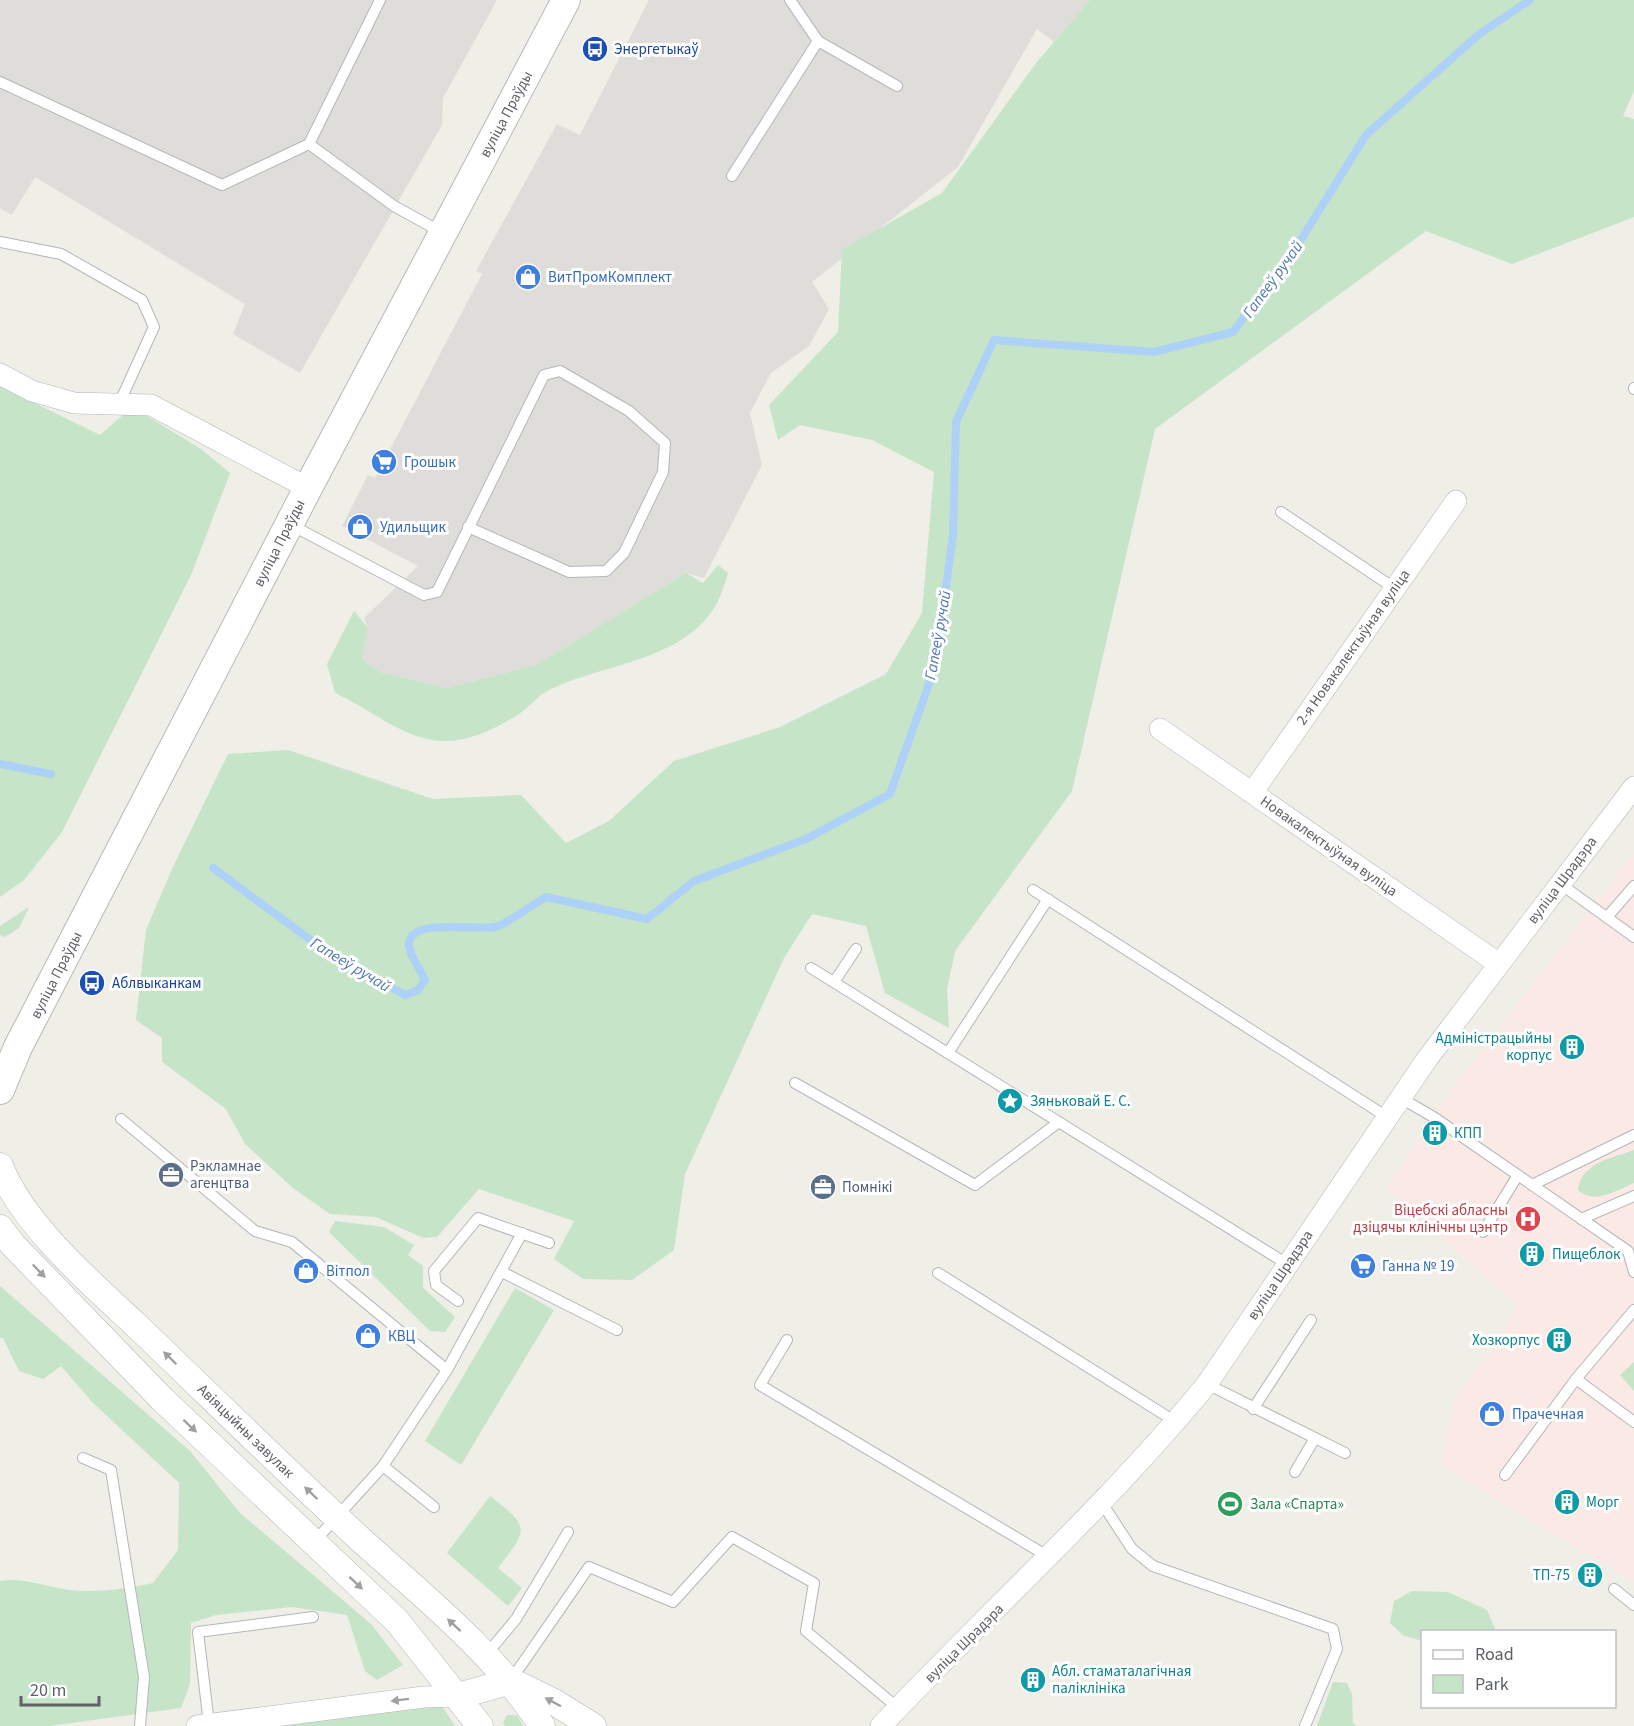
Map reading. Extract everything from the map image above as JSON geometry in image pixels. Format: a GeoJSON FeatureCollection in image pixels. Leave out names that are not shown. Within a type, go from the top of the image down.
{"type":"FeatureCollection","features":[{"type":"Feature","properties":{"kind":"main road","name":"вуліца Праўды"},"geometry":{"type":"LineString","coordinates":[[1,1086],[18,1047],[289,524],[566,0]]}},
{"type":"Feature","properties":{"kind":"street"},"geometry":{"type":"LineString","coordinates":[[0,374],[32,391],[74,403],[118,406],[151,405],[308,488]]}},
{"type":"Feature","properties":{"kind":"street","name":"2-я Новакалектыўная вуліца"},"geometry":{"type":"LineString","coordinates":[[1252,793],[1456,501]]}},
{"type":"Feature","properties":{"kind":"street","name":"Новакалектыўная вуліца"},"geometry":{"type":"LineString","coordinates":[[1160,729],[1499,964]]}},
{"type":"Feature","properties":{"kind":"street","name":"вуліца Шрадэра"},"geometry":{"type":"LineString","coordinates":[[881,1726],[1102,1503],[1176,1422],[1207,1384],[1401,1098],[1559,883],[1634,787]]}},
{"type":"Feature","properties":{"kind":"street","name":"Авіяцыйны завулак"},"geometry":{"type":"LineString","coordinates":[[0,1166],[9,1189],[33,1223],[94,1286],[511,1681]]}},
{"type":"Feature","properties":{"kind":"street"},"geometry":{"type":"LineString","coordinates":[[0,1228],[13,1245],[162,1400],[398,1621],[480,1726]]}},
{"type":"Feature","properties":{"kind":"street"},"geometry":{"type":"LineString","coordinates":[[511,1681],[542,1726]]}},
{"type":"Feature","properties":{"kind":"street"},"geometry":{"type":"LineString","coordinates":[[203,1725],[424,1696],[458,1696],[511,1681],[554,1702],[593,1726]]}},
{"type":"Feature","properties":{"kind":"lane"},"geometry":{"type":"LineString","coordinates":[[0,82],[222,185],[309,144],[380,0]]}},
{"type":"Feature","properties":{"kind":"lane"},"geometry":{"type":"LineString","coordinates":[[790,0],[818,41],[897,86]]}},
{"type":"Feature","properties":{"kind":"lane"},"geometry":{"type":"LineString","coordinates":[[732,176],[818,41]]}},
{"type":"Feature","properties":{"kind":"lane"},"geometry":{"type":"LineString","coordinates":[[309,144],[394,206],[443,234]]}},
{"type":"Feature","properties":{"kind":"lane"},"geometry":{"type":"LineString","coordinates":[[0,242],[61,254],[142,300],[154,327],[118,406]]}},
{"type":"Feature","properties":{"kind":"lane"},"geometry":{"type":"LineString","coordinates":[[289,524],[424,595],[437,592],[468,527],[544,375],[560,371],[629,411],[665,443],[663,472],[624,554],[606,571],[569,572],[468,527]]}},
{"type":"Feature","properties":{"kind":"lane"},"geometry":{"type":"LineString","coordinates":[[1281,512],[1394,588]]}},
{"type":"Feature","properties":{"kind":"lane"},"geometry":{"type":"LineString","coordinates":[[1559,883],[1608,916],[1634,937]]}},
{"type":"Feature","properties":{"kind":"lane"},"geometry":{"type":"LineString","coordinates":[[1608,916],[1634,886]]}},
{"type":"Feature","properties":{"kind":"lane"},"geometry":{"type":"LineString","coordinates":[[1033,890],[1387,1118]]}},
{"type":"Feature","properties":{"kind":"lane"},"geometry":{"type":"LineString","coordinates":[[948,1053],[1048,899]]}},
{"type":"Feature","properties":{"kind":"lane"},"geometry":{"type":"LineString","coordinates":[[834,982],[856,949]]}},
{"type":"Feature","properties":{"kind":"lane"},"geometry":{"type":"LineString","coordinates":[[812,968],[1287,1264]]}},
{"type":"Feature","properties":{"kind":"lane"},"geometry":{"type":"LineString","coordinates":[[795,1083],[975,1185],[1059,1122]]}},
{"type":"Feature","properties":{"kind":"lane"},"geometry":{"type":"LineString","coordinates":[[1401,1098],[1435,1118],[1581,1219],[1631,1250],[1634,1272]]}},
{"type":"Feature","properties":{"kind":"lane"},"geometry":{"type":"LineString","coordinates":[[121,1119],[255,1231],[292,1242],[447,1371]]}},
{"type":"Feature","properties":{"kind":"lane"},"geometry":{"type":"LineString","coordinates":[[1532,1185],[1634,1136]]}},
{"type":"Feature","properties":{"kind":"lane"},"geometry":{"type":"LineString","coordinates":[[1483,1232],[1518,1175]]}},
{"type":"Feature","properties":{"kind":"lane"},"geometry":{"type":"LineString","coordinates":[[1581,1219],[1634,1197]]}},
{"type":"Feature","properties":{"kind":"lane"},"geometry":{"type":"LineString","coordinates":[[458,1301],[436,1286],[434,1271],[478,1218],[549,1244]]}},
{"type":"Feature","properties":{"kind":"lane"},"geometry":{"type":"LineString","coordinates":[[313,1543],[383,1466],[447,1371],[522,1233]]}},
{"type":"Feature","properties":{"kind":"lane"},"geometry":{"type":"LineString","coordinates":[[502,1272],[617,1330]]}},
{"type":"Feature","properties":{"kind":"lane"},"geometry":{"type":"LineString","coordinates":[[938,1273],[1176,1422]]}},
{"type":"Feature","properties":{"kind":"lane"},"geometry":{"type":"LineString","coordinates":[[1504,1475],[1576,1379],[1634,1310]]}},
{"type":"Feature","properties":{"kind":"lane"},"geometry":{"type":"LineString","coordinates":[[1253,1410],[1311,1320]]}},
{"type":"Feature","properties":{"kind":"lane"},"geometry":{"type":"LineString","coordinates":[[787,1340],[760,1385],[1050,1557]]}},
{"type":"Feature","properties":{"kind":"lane"},"geometry":{"type":"LineString","coordinates":[[1576,1379],[1634,1422]]}},
{"type":"Feature","properties":{"kind":"lane"},"geometry":{"type":"LineString","coordinates":[[1207,1384],[1253,1410],[1346,1453]]}},
{"type":"Feature","properties":{"kind":"lane"},"geometry":{"type":"LineString","coordinates":[[1295,1472],[1315,1438]]}},
{"type":"Feature","properties":{"kind":"lane"},"geometry":{"type":"LineString","coordinates":[[83,1458],[111,1470],[144,1677],[140,1726]]}},
{"type":"Feature","properties":{"kind":"lane"},"geometry":{"type":"LineString","coordinates":[[383,1466],[434,1507]]}},
{"type":"Feature","properties":{"kind":"lane"},"geometry":{"type":"LineString","coordinates":[[1102,1503],[1132,1549],[1152,1566],[1333,1629],[1337,1649],[1305,1726]]}},
{"type":"Feature","properties":{"kind":"lane"},"geometry":{"type":"LineString","coordinates":[[486,1655],[516,1619],[568,1532]]}},
{"type":"Feature","properties":{"kind":"lane"},"geometry":{"type":"LineString","coordinates":[[511,1681],[589,1567],[673,1602],[732,1537],[814,1583],[806,1631],[898,1708]]}},
{"type":"Feature","properties":{"kind":"lane"},"geometry":{"type":"LineString","coordinates":[[1614,1589],[1634,1605]]}},
{"type":"Feature","properties":{"kind":"lane"},"geometry":{"type":"LineString","coordinates":[[203,1725],[198,1632],[314,1617]]}},
{"type":"Feature","properties":{"kind":"shaded area"},"geometry":{"type":"Polygon","coordinates":[[[0,0],[497,0],[443,98],[442,125],[300,373],[233,334],[245,304],[35,177],[12,215],[0,208],[0,0]]]}},
{"type":"Feature","properties":{"kind":"shaded area"},"geometry":{"type":"Polygon","coordinates":[[[649,0],[1090,0],[1054,42],[1037,29],[958,167],[812,282],[829,309],[809,346],[771,373],[750,413],[762,465],[704,578],[686,573],[536,665],[447,688],[382,673],[362,660],[368,628],[364,618],[418,566],[342,526],[368,475],[375,478],[482,274],[476,271],[557,124],[580,135],[649,0]]]}},
{"type":"Feature","properties":{"kind":"shaded area","name":"Віцебскі абласны дзіцячы клінічны цэнтр"},"geometry":{"type":"Polygon","coordinates":[[[1634,854],[1634,1581],[1515,1512],[1441,1464],[1456,1397],[1497,1343],[1518,1305],[1387,1189],[1455,1085],[1634,854]]]}},
{"type":"Feature","properties":{"kind":"green space"},"geometry":{"type":"Polygon","coordinates":[[[1090,0],[1634,0],[1634,91],[1623,116],[1634,119],[1634,217],[1512,264],[1426,231],[1155,429],[1072,791],[955,951],[947,989],[949,1028],[885,993],[866,926],[812,914],[784,958],[685,1174],[674,1250],[632,1280],[583,1279],[554,1259],[574,1221],[479,1189],[437,1237],[423,1238],[376,1217],[330,1214],[293,1188],[245,1144],[226,1109],[162,1062],[162,1038],[136,1020],[146,930],[172,869],[228,754],[288,750],[433,799],[521,795],[566,843],[609,821],[674,761],[780,727],[886,674],[922,613],[934,472],[872,440],[800,425],[778,440],[769,405],[838,332],[842,250],[942,193],[1036,63],[1090,0]]]}},
{"type":"Feature","properties":{"kind":"green space"},"geometry":{"type":"Polygon","coordinates":[[[0,386],[100,435],[132,407],[201,449],[230,473],[191,575],[62,832],[24,880],[0,897],[0,386]]]}},
{"type":"Feature","properties":{"kind":"green space"},"geometry":{"type":"Polygon","coordinates":[[[718,565],[728,573],[719,599],[703,622],[685,637],[665,649],[642,658],[551,689],[511,719],[475,736],[447,741],[417,736],[335,693],[327,664],[354,611],[368,628],[362,660],[382,673],[447,688],[536,665],[686,573],[703,583],[718,565]]]}},
{"type":"Feature","properties":{"kind":"green space"},"geometry":{"type":"Polygon","coordinates":[[[29,907],[19,928],[5,937],[0,935],[0,926],[29,907]]]}},
{"type":"Feature","properties":{"kind":"green space"},"geometry":{"type":"Polygon","coordinates":[[[1634,1150],[1634,1183],[1612,1193],[1598,1196],[1591,1196],[1578,1190],[1580,1181],[1591,1168],[1607,1159],[1634,1150]]]}},
{"type":"Feature","properties":{"kind":"green space"},"geometry":{"type":"Polygon","coordinates":[[[335,1221],[384,1227],[414,1245],[408,1255],[423,1266],[423,1288],[455,1317],[445,1332],[430,1331],[329,1232],[335,1221]]]}},
{"type":"Feature","properties":{"kind":"green space"},"geometry":{"type":"Polygon","coordinates":[[[0,1286],[190,1451],[240,1513],[371,1624],[403,1665],[377,1680],[365,1671],[347,1615],[292,1607],[216,1615],[191,1623],[190,1684],[181,1708],[49,1726],[0,1726],[0,1581],[17,1580],[69,1590],[90,1591],[122,1589],[153,1583],[178,1550],[179,1483],[92,1402],[61,1366],[43,1379],[19,1371],[3,1338],[0,1338],[0,1286]]]}},
{"type":"Feature","properties":{"kind":"green space"},"geometry":{"type":"Polygon","coordinates":[[[515,1288],[554,1310],[461,1465],[425,1441],[515,1288]]]}},
{"type":"Feature","properties":{"kind":"green space"},"geometry":{"type":"Polygon","coordinates":[[[1634,1362],[1634,1391],[1620,1375],[1634,1362]]]}},
{"type":"Feature","properties":{"kind":"green space"},"geometry":{"type":"Polygon","coordinates":[[[490,1496],[512,1515],[521,1529],[520,1536],[498,1568],[522,1588],[508,1606],[447,1553],[490,1496]]]}},
{"type":"Feature","properties":{"kind":"green space"},"geometry":{"type":"Polygon","coordinates":[[[1412,1591],[1448,1592],[1487,1610],[1496,1630],[1421,1630],[1421,1641],[1403,1635],[1390,1623],[1394,1601],[1412,1591]]]}},
{"type":"Feature","properties":{"kind":"green space"},"geometry":{"type":"Polygon","coordinates":[[[1333,1682],[1347,1683],[1352,1694],[1353,1723],[1356,1726],[1317,1726],[1333,1682]]]}},
{"type":"Feature","properties":{"kind":"green space"},"geometry":{"type":"Polygon","coordinates":[[[438,1700],[455,1726],[265,1726],[438,1700]]]}},
{"type":"Feature","properties":{"kind":"green space"},"geometry":{"type":"Polygon","coordinates":[[[507,1715],[517,1715],[523,1726],[505,1726],[503,1723],[507,1715]]]}},
{"type":"Feature","properties":{"kind":"waterway","name":"Гапееў ручай"},"geometry":{"type":"LineString","coordinates":[[213,868],[323,949],[405,995],[418,990],[425,980],[409,947],[411,937],[418,931],[444,927],[495,927],[546,897],[647,919],[694,881],[806,839],[890,794],[935,667],[953,536],[956,422],[994,340],[1154,352],[1233,332],[1297,246],[1366,135],[1478,35],[1530,0]]}},
{"type":"Feature","properties":{"kind":"waterway","name":"Гапееў ручай"},"geometry":{"type":"LineString","coordinates":[[0,764],[51,774]]}},
{"type":"Feature","properties":{"kind":"place","name":"Энергетыкаў"},"geometry":{"type":"Point","coordinates":[595,49]}},
{"type":"Feature","properties":{"kind":"place","name":"ВитПромКомплект"},"geometry":{"type":"Point","coordinates":[528,277]}},
{"type":"Feature","properties":{"kind":"place","name":"Грошык"},"geometry":{"type":"Point","coordinates":[384,462]}},
{"type":"Feature","properties":{"kind":"place","name":"Удильщик"},"geometry":{"type":"Point","coordinates":[360,527]}},
{"type":"Feature","properties":{"kind":"place","name":"Аблвыканкам"},"geometry":{"type":"Point","coordinates":[92,983]}},
{"type":"Feature","properties":{"kind":"place","name":"Адміністрацыйны корпус"},"geometry":{"type":"Point","coordinates":[1572,1047]}},
{"type":"Feature","properties":{"kind":"place","name":"Зяньковай Е. С."},"geometry":{"type":"Point","coordinates":[1010,1101]}},
{"type":"Feature","properties":{"kind":"place","name":"КПП"},"geometry":{"type":"Point","coordinates":[1435,1133]}},
{"type":"Feature","properties":{"kind":"place","name":"Рэкламнае агенцтва"},"geometry":{"type":"Point","coordinates":[171,1175]}},
{"type":"Feature","properties":{"kind":"place","name":"Помнікі"},"geometry":{"type":"Point","coordinates":[823,1187]}},
{"type":"Feature","properties":{"kind":"place","name":"Віцебскі абласны дзіцячы клінічны цэнтр"},"geometry":{"type":"Point","coordinates":[1528,1219]}},
{"type":"Feature","properties":{"kind":"place","name":"Пищеблок"},"geometry":{"type":"Point","coordinates":[1532,1254]}},
{"type":"Feature","properties":{"kind":"place","name":"Ганна № 19"},"geometry":{"type":"Point","coordinates":[1363,1266]}},
{"type":"Feature","properties":{"kind":"place","name":"Вітпол"},"geometry":{"type":"Point","coordinates":[306,1271]}},
{"type":"Feature","properties":{"kind":"place","name":"КВЦ"},"geometry":{"type":"Point","coordinates":[368,1336]}},
{"type":"Feature","properties":{"kind":"place","name":"Хозкорпус"},"geometry":{"type":"Point","coordinates":[1559,1340]}},
{"type":"Feature","properties":{"kind":"place","name":"Прачечная"},"geometry":{"type":"Point","coordinates":[1492,1414]}},
{"type":"Feature","properties":{"kind":"place","name":"Морг"},"geometry":{"type":"Point","coordinates":[1567,1502]}},
{"type":"Feature","properties":{"kind":"place","name":"Зала «Спарта»"},"geometry":{"type":"Point","coordinates":[1230,1504]}},
{"type":"Feature","properties":{"kind":"place","name":"ТП-75"},"geometry":{"type":"Point","coordinates":[1590,1575]}},
{"type":"Feature","properties":{"kind":"place","name":"Абл. стаматалагічная паліклініка"},"geometry":{"type":"Point","coordinates":[1033,1680]}}]}
